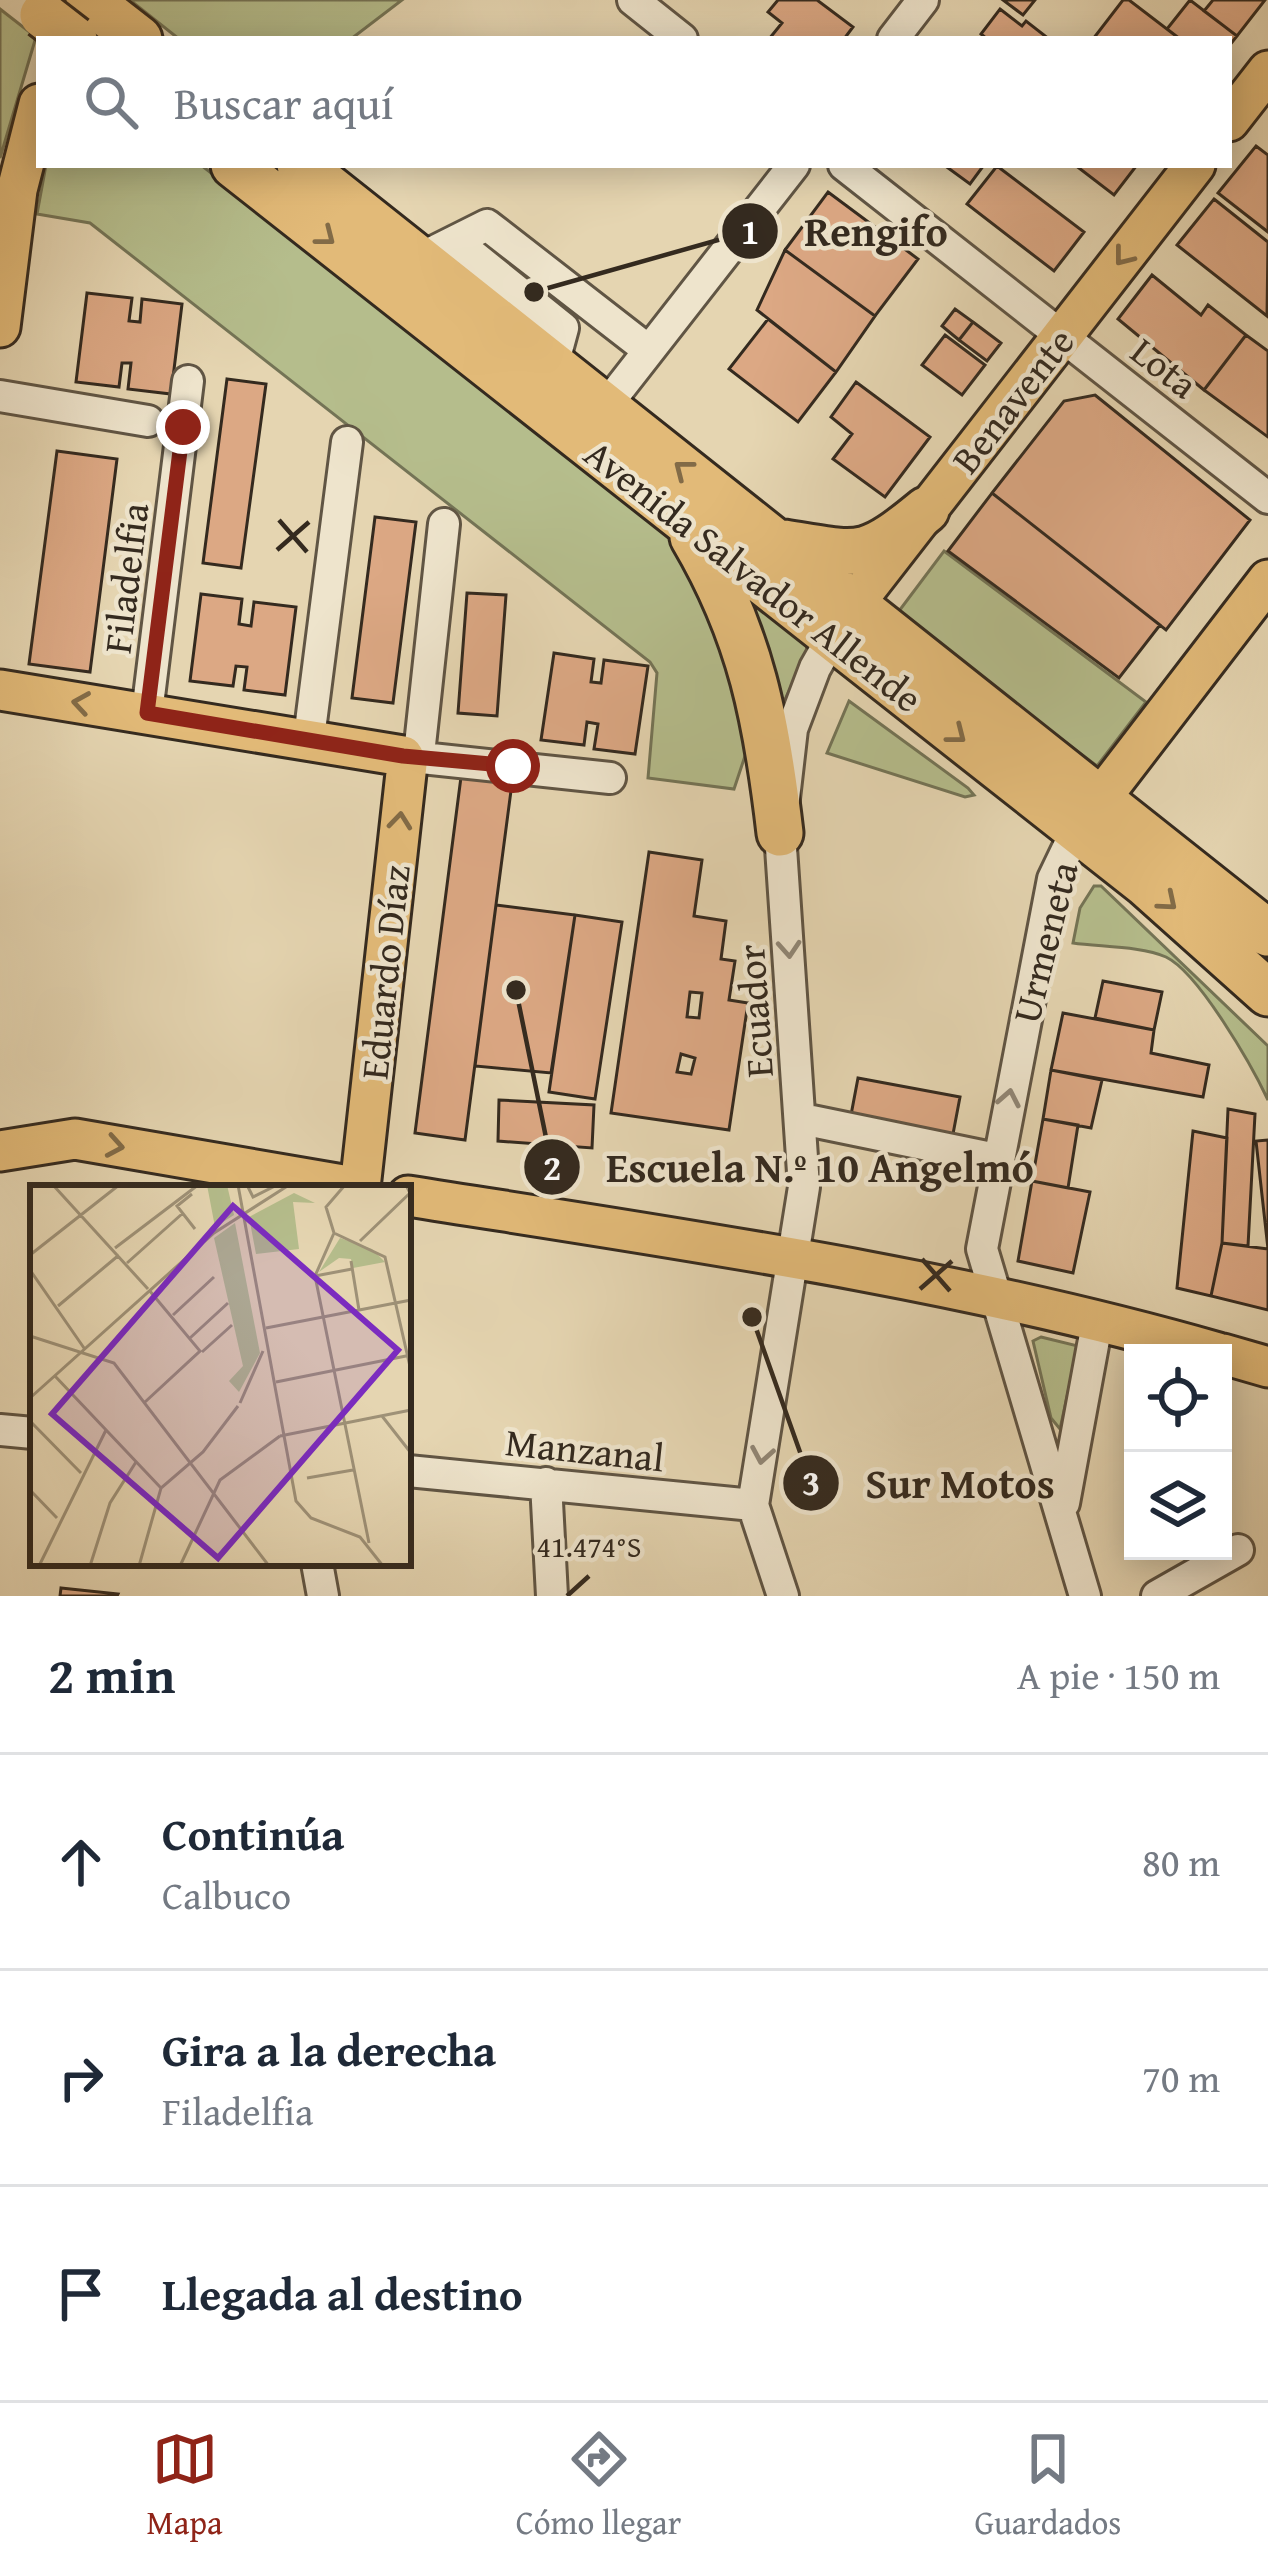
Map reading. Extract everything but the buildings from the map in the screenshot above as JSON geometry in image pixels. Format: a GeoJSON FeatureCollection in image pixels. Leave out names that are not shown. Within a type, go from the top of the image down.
{"type":"FeatureCollection","features":[{"type":"Feature","properties":{"kind":"highway"},"geometry":{"type":"LineString","coordinates":[[65,14],[130,36]]}},
{"type":"Feature","properties":{"kind":"highway","name":"Avenida Salvador Allende"},"geometry":{"type":"LineString","coordinates":[[238,168],[683,519],[843,620],[1088,814],[1268,933]]}},
{"type":"Feature","properties":{"kind":"highway","name":"Avenida Salvador Allende"},"geometry":{"type":"LineString","coordinates":[[305,168],[437,250],[553,365],[775,542],[843,620]]}},
{"type":"Feature","properties":{"kind":"highway"},"geometry":{"type":"LineString","coordinates":[[775,542],[847,555],[882,544],[926,510]]}},
{"type":"Feature","properties":{"kind":"highway"},"geometry":{"type":"LineString","coordinates":[[683,519],[726,596],[752,658],[780,832]]}},
{"type":"Feature","properties":{"kind":"highway","name":"Avenida Salvador Allende"},"geometry":{"type":"LineString","coordinates":[[1088,814],[1268,993]]}},
{"type":"Feature","properties":{"kind":"main road"},"geometry":{"type":"LineString","coordinates":[[1232,117],[1268,70]]}},
{"type":"Feature","properties":{"kind":"main road"},"geometry":{"type":"LineString","coordinates":[[0,327],[21,170],[36,115]]}},
{"type":"Feature","properties":{"kind":"main road","name":"Benavente"},"geometry":{"type":"LineString","coordinates":[[843,620],[1193,168]]}},
{"type":"Feature","properties":{"kind":"main road","name":"Urmeneta"},"geometry":{"type":"LineString","coordinates":[[1088,814],[1268,580]]}},
{"type":"Feature","properties":{"kind":"main road"},"geometry":{"type":"LineString","coordinates":[[0,691],[411,755]]}},
{"type":"Feature","properties":{"kind":"main road","name":"Eduardo Díaz"},"geometry":{"type":"LineString","coordinates":[[360,1185],[406,764],[411,755]]}},
{"type":"Feature","properties":{"kind":"main road"},"geometry":{"type":"LineString","coordinates":[[0,1150],[75,1139],[343,1185]]}},
{"type":"Feature","properties":{"kind":"main road"},"geometry":{"type":"LineString","coordinates":[[411,1196],[797,1257],[1097,1318],[1187,1344]]}},
{"type":"Feature","properties":{"kind":"main road"},"geometry":{"type":"LineString","coordinates":[[1232,1357],[1268,1367]]}},
{"type":"Feature","properties":{"kind":"street"},"geometry":{"type":"LineString","coordinates":[[632,0],[678,36]]}},
{"type":"Feature","properties":{"kind":"street"},"geometry":{"type":"LineString","coordinates":[[895,36],[923,0]]}},
{"type":"Feature","properties":{"kind":"street"},"geometry":{"type":"LineString","coordinates":[[604,406],[792,168]]}},
{"type":"Feature","properties":{"kind":"street","name":"Lota"},"geometry":{"type":"LineString","coordinates":[[848,168],[1268,498]]}},
{"type":"Feature","properties":{"kind":"street"},"geometry":{"type":"LineString","coordinates":[[437,250],[487,225],[648,350]]}},
{"type":"Feature","properties":{"kind":"street","name":"Filadelfia"},"geometry":{"type":"LineString","coordinates":[[147,713],[188,381]]}},
{"type":"Feature","properties":{"kind":"street"},"geometry":{"type":"LineString","coordinates":[[0,395],[148,421]]}},
{"type":"Feature","properties":{"kind":"street"},"geometry":{"type":"LineString","coordinates":[[309,738],[347,442]]}},
{"type":"Feature","properties":{"kind":"street","name":"Eduardo Díaz"},"geometry":{"type":"LineString","coordinates":[[411,755],[444,524]]}},
{"type":"Feature","properties":{"kind":"street","name":"Ecuador"},"geometry":{"type":"LineString","coordinates":[[783,1596],[753,1505],[797,1257],[804,1187],[780,832],[792,729],[843,620]]}},
{"type":"Feature","properties":{"kind":"street"},"geometry":{"type":"LineString","coordinates":[[411,755],[610,778]]}},
{"type":"Feature","properties":{"kind":"street","name":"Urmeneta"},"geometry":{"type":"LineString","coordinates":[[1084,1596],[982,1249],[1053,879],[1088,814]]}},
{"type":"Feature","properties":{"kind":"street"},"geometry":{"type":"LineString","coordinates":[[802,1119],[997,1159]]}},
{"type":"Feature","properties":{"kind":"street"},"geometry":{"type":"LineString","coordinates":[[1062,1515],[1097,1318]]}},
{"type":"Feature","properties":{"kind":"street"},"geometry":{"type":"LineString","coordinates":[[0,1430],[30,1433]]}},
{"type":"Feature","properties":{"kind":"street","name":"Manzanal"},"geometry":{"type":"LineString","coordinates":[[411,1471],[753,1505]]}},
{"type":"Feature","properties":{"kind":"street"},"geometry":{"type":"LineString","coordinates":[[546,1483],[553,1596]]}},
{"type":"Feature","properties":{"kind":"street"},"geometry":{"type":"LineString","coordinates":[[1157,1596],[1238,1550]]}},
{"type":"Feature","properties":{"kind":"street"},"geometry":{"type":"LineString","coordinates":[[318,1566],[323,1596]]}},
{"type":"Feature","properties":{"kind":"green space"},"geometry":{"type":"Polygon","coordinates":[[[130,0],[402,0],[355,36],[175,36],[130,0]]]}},
{"type":"Feature","properties":{"kind":"green space"},"geometry":{"type":"Polygon","coordinates":[[[0,9],[36,37],[0,158],[0,9]]]}},
{"type":"Feature","properties":{"kind":"green space"},"geometry":{"type":"Polygon","coordinates":[[[45,168],[205,168],[674,538],[706,584],[744,715],[746,753],[734,789],[648,778],[657,673],[650,662],[90,223],[37,214],[45,168]]]}},
{"type":"Feature","properties":{"kind":"green space"},"geometry":{"type":"Polygon","coordinates":[[[944,551],[1146,702],[1097,766],[896,615],[944,551]]]}},
{"type":"Feature","properties":{"kind":"green space"},"geometry":{"type":"Polygon","coordinates":[[[747,590],[807,644],[806,656],[780,710],[747,590]]]}},
{"type":"Feature","properties":{"kind":"green space"},"geometry":{"type":"Polygon","coordinates":[[[849,701],[974,795],[965,797],[827,753],[849,701]]]}},
{"type":"Feature","properties":{"kind":"green space"},"geometry":{"type":"Polygon","coordinates":[[[1094,886],[1101,886],[1268,1046],[1268,1100],[1223,1022],[1179,966],[1145,951],[1073,943],[1080,908],[1094,886]]]}},
{"type":"Feature","properties":{"kind":"green space"},"geometry":{"type":"Polygon","coordinates":[[[1041,1337],[1078,1346],[1060,1429],[1051,1418],[1033,1341],[1041,1337]]]}},
{"type":"Feature","properties":{"kind":"place","name":"Rengifo"},"geometry":{"type":"Point","coordinates":[534,292]}},
{"type":"Feature","properties":{"kind":"place","name":"Escuela N.º 10 Angelmó"},"geometry":{"type":"Point","coordinates":[516,990]}},
{"type":"Feature","properties":{"kind":"place","name":"Sur Motos"},"geometry":{"type":"Point","coordinates":[752,1317]}},
{"type":"Feature","properties":{"kind":"route"},"geometry":{"type":"LineString","coordinates":[[183,427],[147,713],[403,756],[513,766]]}}]}
